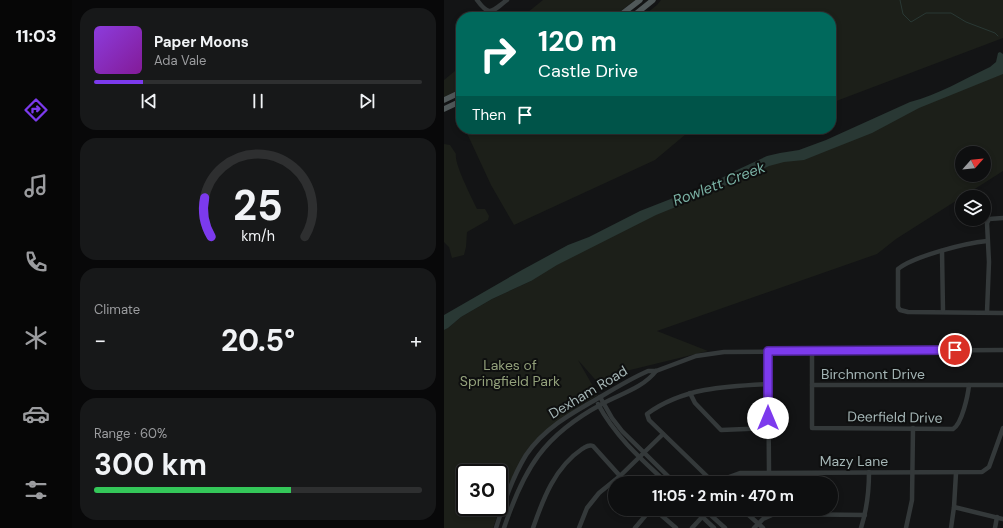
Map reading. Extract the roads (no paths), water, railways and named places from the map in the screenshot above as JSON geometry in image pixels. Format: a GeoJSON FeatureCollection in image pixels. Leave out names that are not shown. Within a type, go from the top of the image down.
{"type":"FeatureCollection","features":[{"type":"Feature","properties":{"kind":"main road"},"geometry":{"type":"LineString","coordinates":[[624,12],[640,0]]}},
{"type":"Feature","properties":{"kind":"main road"},"geometry":{"type":"LineString","coordinates":[[638,12],[653,0]]}},
{"type":"Feature","properties":{"kind":"main road"},"geometry":{"type":"LineString","coordinates":[[444,100],[456,94]]}},
{"type":"Feature","properties":{"kind":"main road"},"geometry":{"type":"LineString","coordinates":[[444,110],[456,104]]}},
{"type":"Feature","properties":{"kind":"street"},"geometry":{"type":"LineString","coordinates":[[477,0],[485,11],[489,12],[507,0]]}},
{"type":"Feature","properties":{"kind":"street"},"geometry":{"type":"LineString","coordinates":[[987,312],[989,262],[987,223],[989,219],[1003,218]]}},
{"type":"Feature","properties":{"kind":"street"},"geometry":{"type":"LineString","coordinates":[[987,241],[975,242],[942,251],[914,260],[898,269],[898,304],[900,310],[908,312],[943,311],[1003,313]]}},
{"type":"Feature","properties":{"kind":"street"},"geometry":{"type":"LineString","coordinates":[[942,251],[943,311]]}},
{"type":"Feature","properties":{"kind":"street","name":"Dexham Road"},"geometry":{"type":"LineString","coordinates":[[496,528],[514,477],[527,454],[542,436],[571,413],[648,371],[656,371],[696,356],[724,352],[1003,350]]}},
{"type":"Feature","properties":{"kind":"street"},"geometry":{"type":"LineString","coordinates":[[768,351],[769,472]]}},
{"type":"Feature","properties":{"kind":"street"},"geometry":{"type":"LineString","coordinates":[[812,351],[812,385]]}},
{"type":"Feature","properties":{"kind":"street","name":"Dexham Road"},"geometry":{"type":"LineString","coordinates":[[504,528],[516,494],[528,470],[540,452],[557,434],[587,412],[645,382],[656,371]]}},
{"type":"Feature","properties":{"kind":"street"},"geometry":{"type":"LineString","coordinates":[[707,476],[663,434],[647,417],[647,414],[652,410],[690,393],[721,386],[768,384]]}},
{"type":"Feature","properties":{"kind":"street","name":"Birchmont Drive"},"geometry":{"type":"LineString","coordinates":[[812,428],[812,385],[1003,385]]}},
{"type":"Feature","properties":{"kind":"street","name":"Deerfield Drive"},"geometry":{"type":"LineString","coordinates":[[812,428],[946,429],[956,427],[965,402],[969,385]]}},
{"type":"Feature","properties":{"kind":"street"},"geometry":{"type":"LineString","coordinates":[[690,393],[695,403],[722,430],[768,428]]}},
{"type":"Feature","properties":{"kind":"street"},"geometry":{"type":"LineString","coordinates":[[598,398],[611,425],[639,457],[659,476]]}},
{"type":"Feature","properties":{"kind":"street"},"geometry":{"type":"LineString","coordinates":[[601,404],[622,431],[668,476]]}},
{"type":"Feature","properties":{"kind":"street"},"geometry":{"type":"LineString","coordinates":[[906,528],[912,500],[913,428]]}},
{"type":"Feature","properties":{"kind":"street","name":"Mazy Lane"},"geometry":{"type":"LineString","coordinates":[[731,476],[740,473],[769,472],[982,472],[989,468],[1003,428]]}},
{"type":"Feature","properties":{"kind":"street"},"geometry":{"type":"LineString","coordinates":[[533,528],[549,488],[561,469],[574,455],[587,446],[593,446],[620,476],[663,434]]}},
{"type":"Feature","properties":{"kind":"street"},"geometry":{"type":"LineString","coordinates":[[861,528],[865,515],[869,486],[869,472]]}},
{"type":"Feature","properties":{"kind":"street"},"geometry":{"type":"LineString","coordinates":[[951,528],[956,473]]}},
{"type":"Feature","properties":{"kind":"street"},"geometry":{"type":"LineString","coordinates":[[579,528],[587,508],[596,496],[608,486]]}},
{"type":"Feature","properties":{"kind":"street"},"geometry":{"type":"LineString","coordinates":[[954,507],[1003,519]]}},
{"type":"Feature","properties":{"kind":"street"},"geometry":{"type":"LineString","coordinates":[[754,528],[758,523],[769,516],[779,514],[865,515]]}},
{"type":"Feature","properties":{"kind":"street"},"geometry":{"type":"LineString","coordinates":[[635,528],[645,516]]}},
{"type":"Feature","properties":{"kind":"street"},"geometry":{"type":"LineString","coordinates":[[663,516],[676,528]]}},
{"type":"Feature","properties":{"kind":"street"},"geometry":{"type":"LineString","coordinates":[[712,516],[725,528]]}},
{"type":"Feature","properties":{"kind":"street"},"geometry":{"type":"LineString","coordinates":[[750,516],[763,528]]}},
{"type":"Feature","properties":{"kind":"street"},"geometry":{"type":"LineString","coordinates":[[692,528],[702,517],[714,528]]}},
{"type":"Feature","properties":{"kind":"street"},"geometry":{"type":"LineString","coordinates":[[995,528],[997,517]]}},
{"type":"Feature","properties":{"kind":"water","name":"Rowlett Creek"},"geometry":{"type":"Polygon","coordinates":[[[1000,52],[1003,54],[1003,74],[919,108],[872,133],[804,160],[784,162],[769,166],[656,215],[557,265],[531,281],[492,299],[461,317],[444,330],[444,315],[568,245],[589,237],[640,211],[714,182],[767,156],[799,150],[826,140],[910,102],[941,91],[990,67],[996,62],[998,53],[1000,52]]]}},
{"type":"Feature","properties":{"kind":"waterway"},"geometry":{"type":"LineString","coordinates":[[900,0],[903,14],[911,22],[926,13],[951,13],[966,22],[995,33],[998,36]]}},
{"type":"Feature","properties":{"kind":"park label","name":"Lakes of Springfield Park"},"geometry":{"type":"Point","coordinates":[510,374]}}]}
